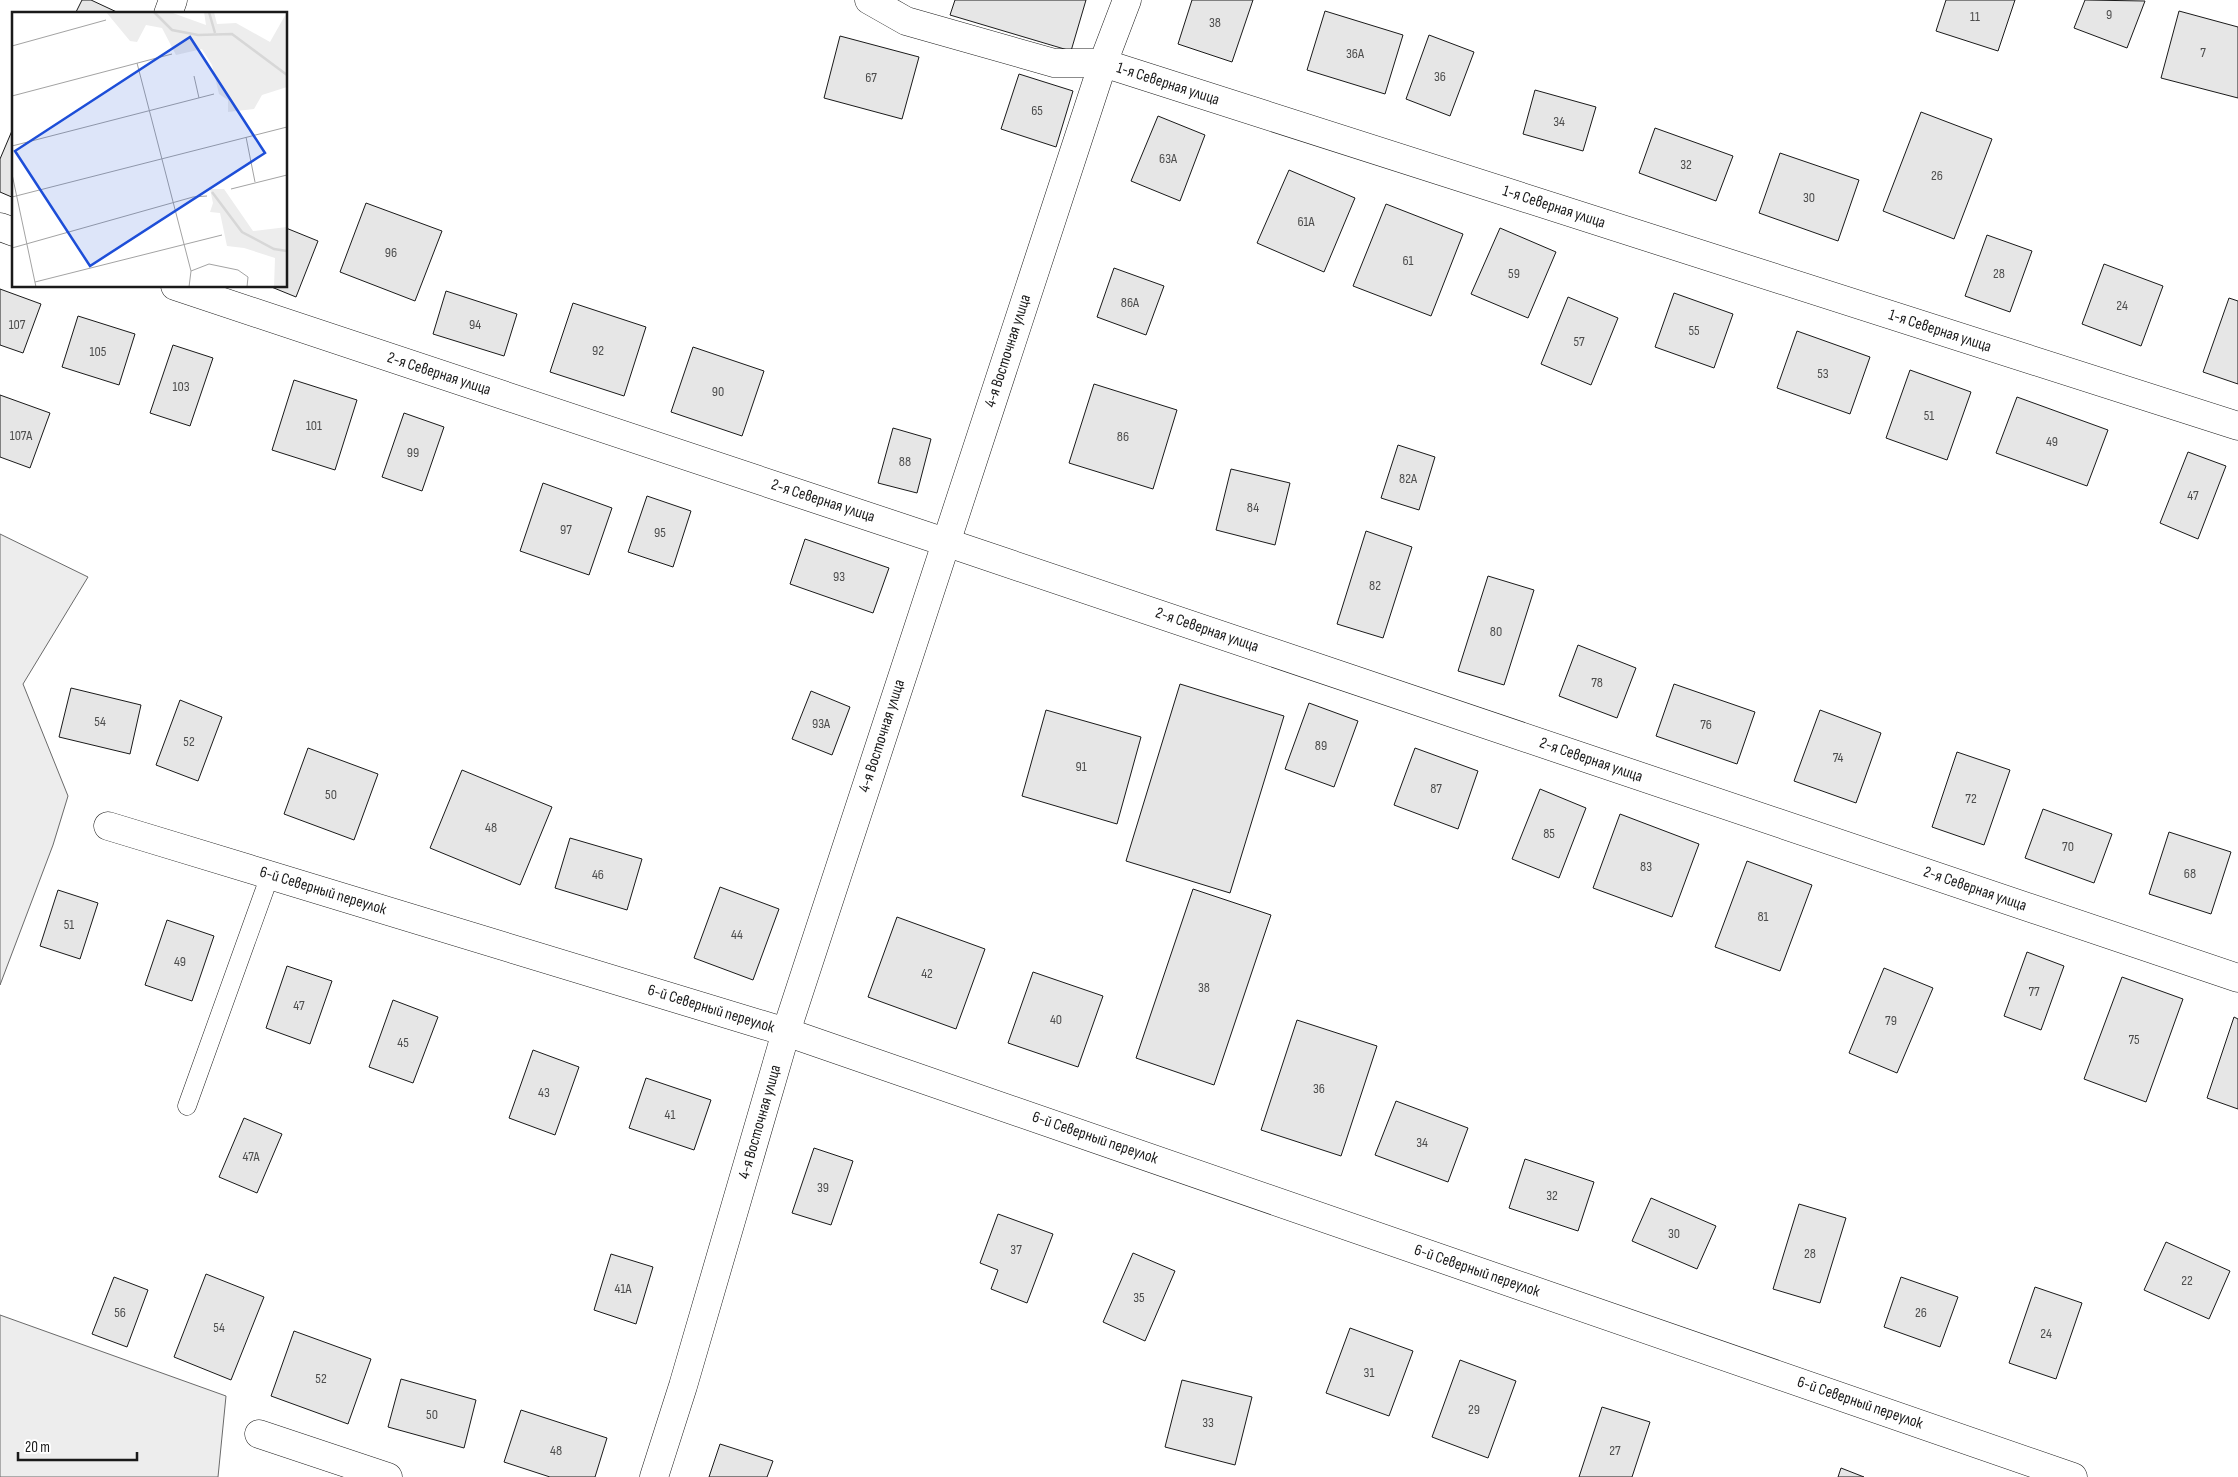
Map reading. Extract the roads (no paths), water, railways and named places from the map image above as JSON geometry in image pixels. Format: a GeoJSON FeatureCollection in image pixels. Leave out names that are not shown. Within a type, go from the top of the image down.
{"type":"FeatureCollection","features":[{"type":"Feature","properties":{"kind":"street"},"geometry":{"type":"LineString","coordinates":[[169,12],[173,0]]}},
{"type":"Feature","properties":{"kind":"street","name":"1-я Северная улица"},"geometry":{"type":"LineString","coordinates":[[870,0],[906,21],[1054,63],[1103,64],[2238,426]]}},
{"type":"Feature","properties":{"kind":"street","name":"4-я Восточная улица"},"geometry":{"type":"LineString","coordinates":[[654,1477],[686,1377],[786,1032],[945,542],[1103,64],[1127,0]]}},
{"type":"Feature","properties":{"kind":"street"},"geometry":{"type":"LineString","coordinates":[[0,227],[12,231]]}},
{"type":"Feature","properties":{"kind":"street","name":"2-я Северная улица"},"geometry":{"type":"LineString","coordinates":[[181,288],[945,542],[2238,978]]}},
{"type":"Feature","properties":{"kind":"street","name":"6-й Северный переулок"},"geometry":{"type":"LineString","coordinates":[[108,826],[786,1032],[2073,1477]]}},
{"type":"Feature","properties":{"kind":"street"},"geometry":{"type":"LineString","coordinates":[[259,1434],[388,1477]]}},
{"type":"Feature","properties":{"kind":"lane"},"geometry":{"type":"LineString","coordinates":[[187,1106],[270,875]]}}]}
